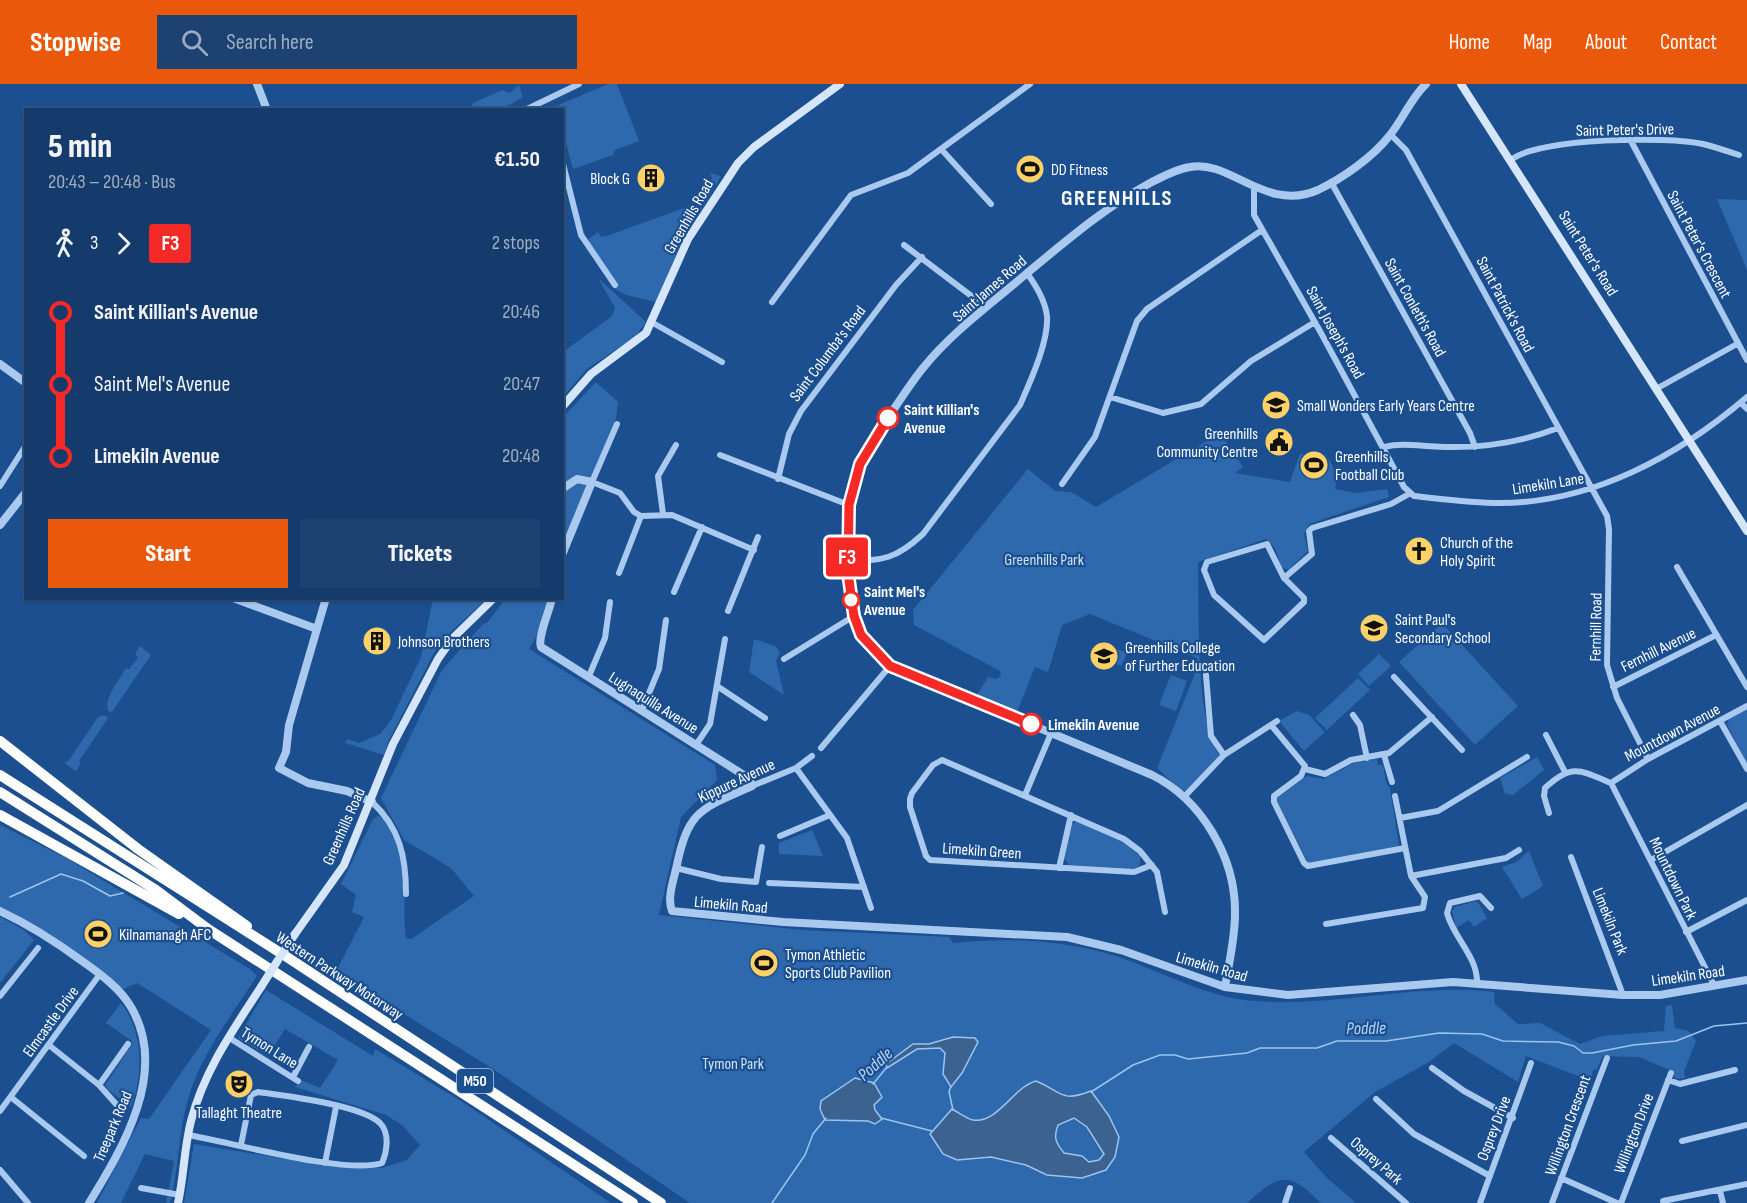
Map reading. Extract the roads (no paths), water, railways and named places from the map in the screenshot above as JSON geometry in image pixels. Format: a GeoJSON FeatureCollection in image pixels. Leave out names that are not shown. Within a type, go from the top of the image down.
{"type":"FeatureCollection","features":[{"type":"Feature","properties":{"kind":"highway","name":"M50"},"geometry":{"type":"LineString","coordinates":[[0,741],[138,849],[290,959]]}},
{"type":"Feature","properties":{"kind":"highway","name":"Western Parkway Motorway"},"geometry":{"type":"LineString","coordinates":[[0,775],[290,959],[661,1203]]}},
{"type":"Feature","properties":{"kind":"highway","name":"Western Parkway Motorway"},"geometry":{"type":"LineString","coordinates":[[0,792],[156,890],[208,929],[633,1203]]}},
{"type":"Feature","properties":{"kind":"highway","name":"M50"},"geometry":{"type":"LineString","coordinates":[[0,815],[208,929]]}},
{"type":"Feature","properties":{"kind":"main road","name":"Greenhills Road"},"geometry":{"type":"LineString","coordinates":[[564,405],[591,374],[637,341],[653,323],[688,239],[738,163],[754,147],[840,84]]}},
{"type":"Feature","properties":{"kind":"main road","name":"Saint Peter's Road"},"geometry":{"type":"LineString","coordinates":[[1461,84],[1512,159],[1687,440],[1747,531]]}},
{"type":"Feature","properties":{"kind":"main road","name":"Greenhills Road"},"geometry":{"type":"LineString","coordinates":[[179,1199],[188,1135],[205,1087],[228,1037],[295,934],[344,865],[372,802],[393,744],[438,658],[452,639],[492,600]]}},
{"type":"Feature","properties":{"kind":"street"},"geometry":{"type":"LineString","coordinates":[[256,84],[266,108]]}},
{"type":"Feature","properties":{"kind":"street"},"geometry":{"type":"LineString","coordinates":[[529,108],[579,84]]}},
{"type":"Feature","properties":{"kind":"street"},"geometry":{"type":"LineString","coordinates":[[772,302],[851,195],[908,173],[1030,84]]}},
{"type":"Feature","properties":{"kind":"street","name":"Saint James Road"},"geometry":{"type":"LineString","coordinates":[[1052,731],[890,666],[867,644],[854,616],[847,561],[849,505],[860,464],[901,399],[931,359],[986,307],[1083,225],[1141,188],[1191,166],[1219,171],[1254,188],[1297,195],[1308,194],[1332,182],[1370,155],[1391,135],[1426,84]]}},
{"type":"Feature","properties":{"kind":"street"},"geometry":{"type":"LineString","coordinates":[[542,101],[544,108]]}},
{"type":"Feature","properties":{"kind":"street","name":"Saint Patrick's Road"},"geometry":{"type":"LineString","coordinates":[[1391,135],[1406,150],[1592,490]]}},
{"type":"Feature","properties":{"kind":"street","name":"Saint Peter's Drive"},"geometry":{"type":"LineString","coordinates":[[1512,159],[1524,152],[1590,141],[1691,142],[1739,155]]}},
{"type":"Feature","properties":{"kind":"street","name":"Saint Peter's Crescent"},"geometry":{"type":"LineString","coordinates":[[1631,141],[1747,360]]}},
{"type":"Feature","properties":{"kind":"street"},"geometry":{"type":"LineString","coordinates":[[941,149],[991,204]]}},
{"type":"Feature","properties":{"kind":"street"},"geometry":{"type":"LineString","coordinates":[[564,168],[581,235],[615,285]]}},
{"type":"Feature","properties":{"kind":"street","name":"Saint Conleth's Road"},"geometry":{"type":"LineString","coordinates":[[1332,182],[1470,433],[1475,447]]}},
{"type":"Feature","properties":{"kind":"street","name":"Saint Joseph's Road"},"geometry":{"type":"LineString","coordinates":[[1254,188],[1253,209],[1262,230],[1409,494]]}},
{"type":"Feature","properties":{"kind":"street"},"geometry":{"type":"LineString","coordinates":[[1062,484],[1095,437],[1137,321],[1147,309],[1262,230]]}},
{"type":"Feature","properties":{"kind":"street"},"geometry":{"type":"LineString","coordinates":[[904,245],[986,307]]}},
{"type":"Feature","properties":{"kind":"street","name":"Saint Columba's Road"},"geometry":{"type":"LineString","coordinates":[[778,479],[789,434],[801,411],[896,285],[922,257]]}},
{"type":"Feature","properties":{"kind":"street"},"geometry":{"type":"LineString","coordinates":[[847,561],[885,560],[905,551],[923,534],[1020,405],[1030,383],[1046,326],[1044,304],[1027,273]]}},
{"type":"Feature","properties":{"kind":"street"},"geometry":{"type":"LineString","coordinates":[[1110,397],[1163,412],[1202,404],[1251,361],[1315,322]]}},
{"type":"Feature","properties":{"kind":"street"},"geometry":{"type":"LineString","coordinates":[[653,323],[722,362]]}},
{"type":"Feature","properties":{"kind":"street"},"geometry":{"type":"LineString","coordinates":[[1656,389],[1737,344]]}},
{"type":"Feature","properties":{"kind":"street"},"geometry":{"type":"LineString","coordinates":[[0,364],[24,381]]}},
{"type":"Feature","properties":{"kind":"street","name":"Limekiln Lane"},"geometry":{"type":"LineString","coordinates":[[1409,494],[1500,503],[1592,490],[1649,464],[1747,397]]}},
{"type":"Feature","properties":{"kind":"street"},"geometry":{"type":"LineString","coordinates":[[1741,403],[1747,410]]}},
{"type":"Feature","properties":{"kind":"street"},"geometry":{"type":"LineString","coordinates":[[564,550],[617,424]]}},
{"type":"Feature","properties":{"kind":"street"},"geometry":{"type":"LineString","coordinates":[[1384,447],[1397,444],[1475,447],[1519,439],[1558,428]]}},
{"type":"Feature","properties":{"kind":"street"},"geometry":{"type":"LineString","coordinates":[[663,514],[658,476],[676,445]]}},
{"type":"Feature","properties":{"kind":"street"},"geometry":{"type":"LineString","coordinates":[[0,486],[24,449]]}},
{"type":"Feature","properties":{"kind":"street"},"geometry":{"type":"LineString","coordinates":[[720,455],[849,505]]}},
{"type":"Feature","properties":{"kind":"street"},"geometry":{"type":"LineString","coordinates":[[564,488],[577,479],[592,482],[620,493],[634,512],[641,516],[663,514],[702,527],[754,550]]}},
{"type":"Feature","properties":{"kind":"street","name":"Fernhill Road"},"geometry":{"type":"LineString","coordinates":[[1592,490],[1607,516],[1610,529],[1607,664],[1613,687],[1648,759]]}},
{"type":"Feature","properties":{"kind":"street"},"geometry":{"type":"LineString","coordinates":[[1284,578],[1312,554],[1309,531],[1312,528],[1392,504],[1409,494]]}},
{"type":"Feature","properties":{"kind":"street"},"geometry":{"type":"LineString","coordinates":[[0,525],[24,495]]}},
{"type":"Feature","properties":{"kind":"street"},"geometry":{"type":"LineString","coordinates":[[619,573],[641,516]]}},
{"type":"Feature","properties":{"kind":"street"},"geometry":{"type":"LineString","coordinates":[[674,592],[702,527]]}},
{"type":"Feature","properties":{"kind":"street"},"geometry":{"type":"LineString","coordinates":[[729,611],[758,537]]}},
{"type":"Feature","properties":{"kind":"street"},"geometry":{"type":"LineString","coordinates":[[1267,544],[1284,578],[1304,598],[1304,602],[1264,640],[1214,595],[1204,565],[1267,544]]}},
{"type":"Feature","properties":{"kind":"street"},"geometry":{"type":"LineString","coordinates":[[1677,567],[1747,687]]}},
{"type":"Feature","properties":{"kind":"street"},"geometry":{"type":"LineString","coordinates":[[238,600],[317,629]]}},
{"type":"Feature","properties":{"kind":"street"},"geometry":{"type":"LineString","coordinates":[[325,600],[289,725],[286,752],[279,768],[308,783],[347,791],[372,802],[385,813],[406,864],[406,894]]}},
{"type":"Feature","properties":{"kind":"street","name":"Lugnaquilla Avenue"},"geometry":{"type":"LineString","coordinates":[[552,600],[548,620],[539,642],[541,647],[750,779],[752,786]]}},
{"type":"Feature","properties":{"kind":"street"},"geometry":{"type":"LineString","coordinates":[[589,676],[605,638],[610,602]]}},
{"type":"Feature","properties":{"kind":"street"},"geometry":{"type":"LineString","coordinates":[[784,659],[854,616]]}},
{"type":"Feature","properties":{"kind":"street"},"geometry":{"type":"LineString","coordinates":[[642,710],[660,669],[666,620]]}},
{"type":"Feature","properties":{"kind":"street","name":"Fernhill Avenue"},"geometry":{"type":"LineString","coordinates":[[1613,687],[1716,635]]}},
{"type":"Feature","properties":{"kind":"street"},"geometry":{"type":"LineString","coordinates":[[696,745],[710,724],[725,639]]}},
{"type":"Feature","properties":{"kind":"street"},"geometry":{"type":"LineString","coordinates":[[820,748],[890,666]]}},
{"type":"Feature","properties":{"kind":"street"},"geometry":{"type":"LineString","coordinates":[[1206,675],[1211,736],[1224,755]]}},
{"type":"Feature","properties":{"kind":"street"},"geometry":{"type":"LineString","coordinates":[[1394,677],[1462,750]]}},
{"type":"Feature","properties":{"kind":"street"},"geometry":{"type":"LineString","coordinates":[[717,686],[765,718]]}},
{"type":"Feature","properties":{"kind":"street","name":"Mountdown Avenue"},"geometry":{"type":"LineString","coordinates":[[1611,783],[1648,759],[1747,706]]}},
{"type":"Feature","properties":{"kind":"street"},"geometry":{"type":"LineString","coordinates":[[1353,715],[1360,725],[1366,758]]}},
{"type":"Feature","properties":{"kind":"street"},"geometry":{"type":"LineString","coordinates":[[1305,769],[1325,774],[1351,760],[1384,755],[1432,717]]}},
{"type":"Feature","properties":{"kind":"street"},"geometry":{"type":"LineString","coordinates":[[1184,797],[1224,755],[1277,721]]}},
{"type":"Feature","properties":{"kind":"street"},"geometry":{"type":"LineString","coordinates":[[1720,721],[1747,769]]}},
{"type":"Feature","properties":{"kind":"street"},"geometry":{"type":"LineString","coordinates":[[1271,725],[1303,761],[1305,769],[1301,776],[1278,791],[1274,796],[1274,802],[1308,866],[1405,848]]}},
{"type":"Feature","properties":{"kind":"street"},"geometry":{"type":"LineString","coordinates":[[1025,795],[1052,731],[1152,774],[1184,797],[1211,830],[1230,873],[1235,915],[1226,987]]}},
{"type":"Feature","properties":{"kind":"street"},"geometry":{"type":"LineString","coordinates":[[1546,735],[1565,772]]}},
{"type":"Feature","properties":{"kind":"street"},"geometry":{"type":"LineString","coordinates":[[1384,755],[1392,782]]}},
{"type":"Feature","properties":{"kind":"street","name":"Kippure Avenue"},"geometry":{"type":"LineString","coordinates":[[672,910],[670,893],[683,837],[694,817],[709,805],[796,768],[812,756]]}},
{"type":"Feature","properties":{"kind":"street"},"geometry":{"type":"LineString","coordinates":[[1400,818],[1438,811],[1527,757]]}},
{"type":"Feature","properties":{"kind":"street","name":"Limekiln Green"},"geometry":{"type":"LineString","coordinates":[[1152,865],[1134,872],[940,861],[926,856],[910,807],[910,799],[912,793],[937,762],[942,760],[1071,815],[1124,839],[1140,851],[1152,865],[1161,884],[1165,912]]}},
{"type":"Feature","properties":{"kind":"street"},"geometry":{"type":"LineString","coordinates":[[796,768],[847,838],[872,908]]}},
{"type":"Feature","properties":{"kind":"street"},"geometry":{"type":"LineString","coordinates":[[1549,813],[1544,796],[1545,788],[1565,772],[1586,771],[1611,783]]}},
{"type":"Feature","properties":{"kind":"street","name":"Mountdown Park"},"geometry":{"type":"LineString","coordinates":[[1611,783],[1714,985]]}},
{"type":"Feature","properties":{"kind":"street"},"geometry":{"type":"LineString","coordinates":[[1326,924],[1423,908],[1425,897],[1412,876],[1395,796]]}},
{"type":"Feature","properties":{"kind":"street"},"geometry":{"type":"LineString","coordinates":[[1651,860],[1747,805]]}},
{"type":"Feature","properties":{"kind":"street"},"geometry":{"type":"LineString","coordinates":[[780,836],[830,815]]}},
{"type":"Feature","properties":{"kind":"street"},"geometry":{"type":"LineString","coordinates":[[1059,868],[1071,815]]}},
{"type":"Feature","properties":{"kind":"street"},"geometry":{"type":"LineString","coordinates":[[676,868],[721,879],[756,882],[762,847]]}},
{"type":"Feature","properties":{"kind":"street"},"geometry":{"type":"LineString","coordinates":[[1412,876],[1506,858],[1519,850]]}},
{"type":"Feature","properties":{"kind":"street","name":"Limekiln Park"},"geometry":{"type":"LineString","coordinates":[[1571,857],[1623,995]]}},
{"type":"Feature","properties":{"kind":"street"},"geometry":{"type":"LineString","coordinates":[[769,883],[864,886]]}},
{"type":"Feature","properties":{"kind":"street"},"geometry":{"type":"LineString","coordinates":[[1477,982],[1474,965],[1456,935],[1447,913],[1450,903],[1480,896],[1491,908]]}},
{"type":"Feature","properties":{"kind":"street"},"geometry":{"type":"LineString","coordinates":[[1686,932],[1747,900]]}},
{"type":"Feature","properties":{"kind":"street","name":"Limekiln Road"},"geometry":{"type":"LineString","coordinates":[[672,910],[783,922],[1067,937],[1121,950],[1226,987],[1294,995],[1440,982],[1477,982],[1623,995],[1660,994],[1747,980]]}},
{"type":"Feature","properties":{"kind":"street","name":"Treepark Road"},"geometry":{"type":"LineString","coordinates":[[0,911],[41,931],[100,974],[131,1007],[144,1040],[143,1089],[136,1111],[89,1203]]}},
{"type":"Feature","properties":{"kind":"street"},"geometry":{"type":"LineString","coordinates":[[0,996],[38,948]]}},
{"type":"Feature","properties":{"kind":"street","name":"Elmcastle Drive"},"geometry":{"type":"LineString","coordinates":[[0,1111],[50,1046],[100,974]]}},
{"type":"Feature","properties":{"kind":"street","name":"Tymon Lane"},"geometry":{"type":"LineString","coordinates":[[228,1037],[296,1079],[309,1047]]}},
{"type":"Feature","properties":{"kind":"street"},"geometry":{"type":"LineString","coordinates":[[99,1085],[128,1044]]}},
{"type":"Feature","properties":{"kind":"street"},"geometry":{"type":"LineString","coordinates":[[50,1046],[99,1085],[116,1104]]}},
{"type":"Feature","properties":{"kind":"street","name":"Willington Crescent"},"geometry":{"type":"LineString","coordinates":[[1552,1203],[1607,1058]]}},
{"type":"Feature","properties":{"kind":"street","name":"Osprey Drive"},"geometry":{"type":"LineString","coordinates":[[1480,1203],[1513,1118],[1531,1063]]}},
{"type":"Feature","properties":{"kind":"street"},"geometry":{"type":"LineString","coordinates":[[1432,1068],[1464,1091],[1513,1118]]}},
{"type":"Feature","properties":{"kind":"street"},"geometry":{"type":"LineString","coordinates":[[1668,1080],[1680,1084],[1736,1070]]}},
{"type":"Feature","properties":{"kind":"street","name":"Willington Drive"},"geometry":{"type":"LineString","coordinates":[[1619,1203],[1671,1073]]}},
{"type":"Feature","properties":{"kind":"street"},"geometry":{"type":"LineString","coordinates":[[188,1135],[325,1162],[375,1165],[382,1163],[386,1150],[386,1134],[380,1123],[361,1112],[254,1093],[241,1145]]}},
{"type":"Feature","properties":{"kind":"street"},"geometry":{"type":"LineString","coordinates":[[12,1098],[84,1156]]}},
{"type":"Feature","properties":{"kind":"street"},"geometry":{"type":"LineString","coordinates":[[1376,1099],[1414,1134],[1490,1176]]}},
{"type":"Feature","properties":{"kind":"street"},"geometry":{"type":"LineString","coordinates":[[325,1162],[336,1107]]}},
{"type":"Feature","properties":{"kind":"street"},"geometry":{"type":"LineString","coordinates":[[1682,1141],[1747,1125]]}},
{"type":"Feature","properties":{"kind":"street","name":"Osprey Park"},"geometry":{"type":"LineString","coordinates":[[1331,1138],[1406,1203]]}},
{"type":"Feature","properties":{"kind":"street"},"geometry":{"type":"LineString","coordinates":[[0,1170],[28,1203]]}},
{"type":"Feature","properties":{"kind":"street"},"geometry":{"type":"LineString","coordinates":[[1562,1178],[1619,1203]]}},
{"type":"Feature","properties":{"kind":"street"},"geometry":{"type":"LineString","coordinates":[[1663,1201],[1747,1184]]}},
{"type":"Feature","properties":{"kind":"street"},"geometry":{"type":"LineString","coordinates":[[141,1188],[179,1199]]}},
{"type":"Feature","properties":{"kind":"street"},"geometry":{"type":"LineString","coordinates":[[1285,1203],[1290,1188]]}},
{"type":"Feature","properties":{"kind":"street"},"geometry":{"type":"LineString","coordinates":[[1720,1191],[1723,1203]]}},
{"type":"Feature","properties":{"kind":"waterway"},"geometry":{"type":"LineString","coordinates":[[10,897],[61,874],[83,881],[110,896],[123,893]]}},
{"type":"Feature","properties":{"kind":"waterway","name":"Poddle"},"geometry":{"type":"LineString","coordinates":[[1091,1092],[1133,1065],[1160,1055],[1175,1055],[1188,1059],[1247,1053],[1260,1048],[1317,1048],[1337,1041],[1386,1041],[1439,1033],[1482,1034],[1503,1041],[1558,1042],[1574,1046],[1583,1053],[1592,1053],[1633,1045],[1676,1041],[1714,1026],[1747,1023]]}},
{"type":"Feature","properties":{"kind":"waterway","name":"Poddle"},"geometry":{"type":"LineString","coordinates":[[873,1084],[887,1067]]}},
{"type":"Feature","properties":{"kind":"waterway","name":"Poddle"},"geometry":{"type":"LineString","coordinates":[[951,1086],[949,1092],[953,1110]]}},
{"type":"Feature","properties":{"kind":"waterway","name":"Poddle"},"geometry":{"type":"LineString","coordinates":[[772,1203],[805,1155],[813,1134],[826,1118]]}},
{"type":"Feature","properties":{"kind":"waterway","name":"Poddle"},"geometry":{"type":"LineString","coordinates":[[881,1118],[932,1131]]}},
{"type":"Feature","properties":{"kind":"place","name":"DD Fitness"},"geometry":{"type":"Point","coordinates":[1030,169]}},
{"type":"Feature","properties":{"kind":"place","name":"Block G"},"geometry":{"type":"Point","coordinates":[651,178]}},
{"type":"Feature","properties":{"kind":"place","name":"Small Wonders Early Years Centre"},"geometry":{"type":"Point","coordinates":[1276,405]}},
{"type":"Feature","properties":{"kind":"place","name":"Saint Killian's Avenue"},"geometry":{"type":"Point","coordinates":[888,418]}},
{"type":"Feature","properties":{"kind":"place","name":"Greenhills Community Centre"},"geometry":{"type":"Point","coordinates":[1279,442]}},
{"type":"Feature","properties":{"kind":"place","name":"Greenhills Football Club"},"geometry":{"type":"Point","coordinates":[1314,465]}},
{"type":"Feature","properties":{"kind":"place","name":"Church of the Holy Spirit"},"geometry":{"type":"Point","coordinates":[1419,551]}},
{"type":"Feature","properties":{"kind":"place","name":"Saint Mel's Avenue"},"geometry":{"type":"Point","coordinates":[851,600]}},
{"type":"Feature","properties":{"kind":"place","name":"Saint Paul's Secondary School"},"geometry":{"type":"Point","coordinates":[1374,628]}},
{"type":"Feature","properties":{"kind":"place","name":"Johnson Brothers"},"geometry":{"type":"Point","coordinates":[377,641]}},
{"type":"Feature","properties":{"kind":"place","name":"Greenhills College of Further Education"},"geometry":{"type":"Point","coordinates":[1104,656]}},
{"type":"Feature","properties":{"kind":"place","name":"Limekiln Avenue"},"geometry":{"type":"Point","coordinates":[1031,724]}},
{"type":"Feature","properties":{"kind":"place","name":"Kilnamanagh AFC"},"geometry":{"type":"Point","coordinates":[98,934]}},
{"type":"Feature","properties":{"kind":"place","name":"Tymon Athletic Sports Club Pavilion"},"geometry":{"type":"Point","coordinates":[764,963]}},
{"type":"Feature","properties":{"kind":"place","name":"Tallaght Theatre"},"geometry":{"type":"Point","coordinates":[239,1084]}},
{"type":"Feature","properties":{"kind":"district","name":"GREENHILLS"},"geometry":{"type":"Point","coordinates":[1117,197]}},
{"type":"Feature","properties":{"kind":"park label","name":"Greenhills Park"},"geometry":{"type":"Point","coordinates":[1044,559]}},
{"type":"Feature","properties":{"kind":"park label","name":"Tymon Park"},"geometry":{"type":"Point","coordinates":[733,1063]}}]}
